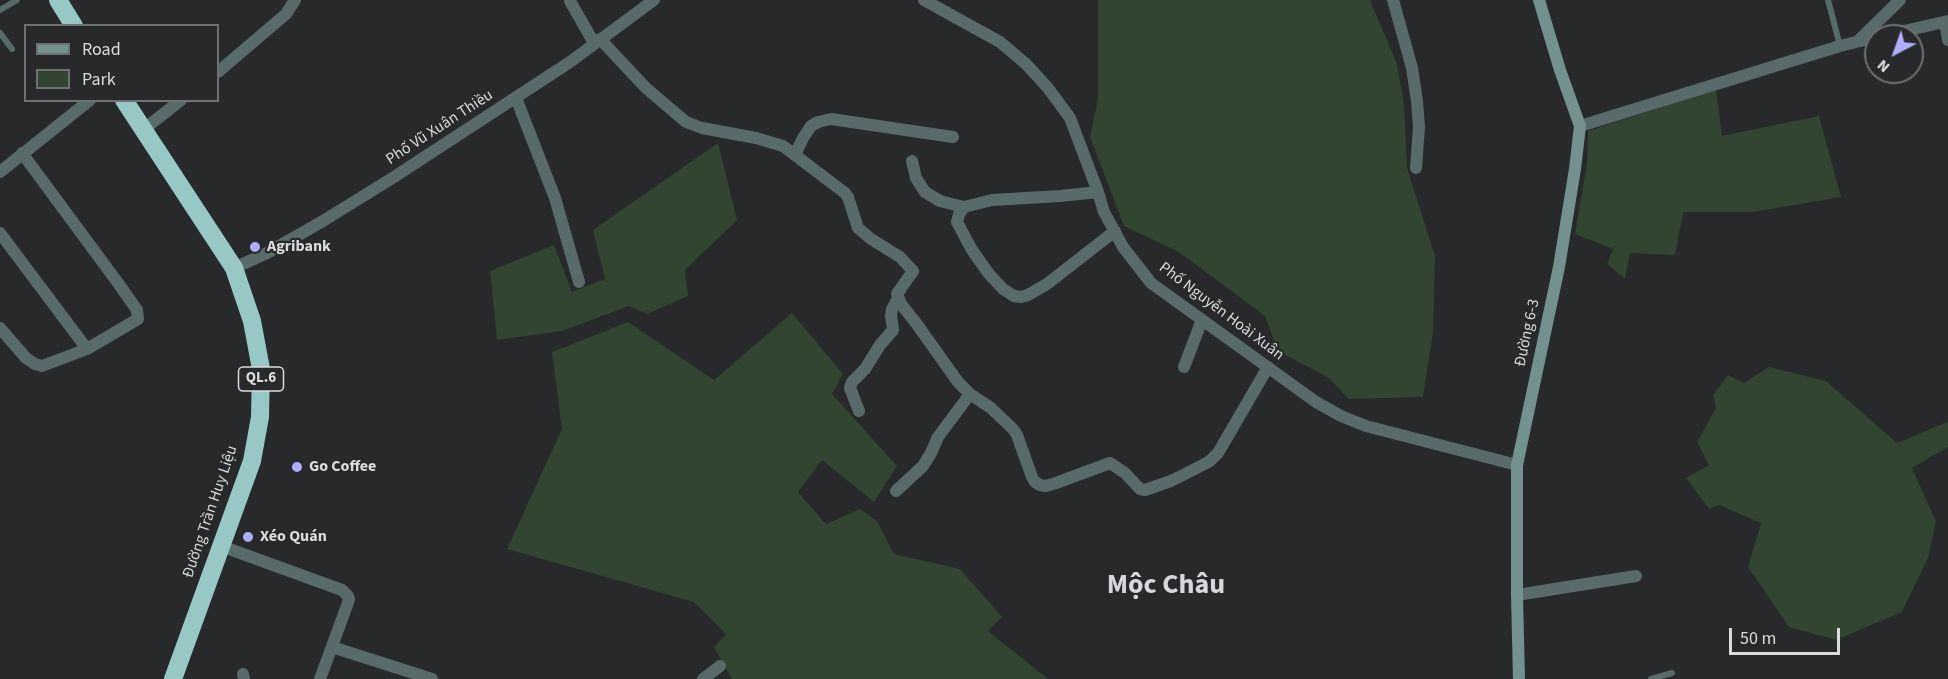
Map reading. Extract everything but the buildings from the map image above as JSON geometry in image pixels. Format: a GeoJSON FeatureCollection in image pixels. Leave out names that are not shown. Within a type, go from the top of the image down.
{"type":"FeatureCollection","features":[{"type":"Feature","properties":{"kind":"highway"},"geometry":{"type":"LineString","coordinates":[[58,0],[73,24]]}},
{"type":"Feature","properties":{"kind":"highway","name":"Đường Trần Huy Liệu"},"geometry":{"type":"LineString","coordinates":[[125,102],[234,268],[252,321],[261,369],[260,417],[252,461],[173,679]]}},
{"type":"Feature","properties":{"kind":"street"},"geometry":{"type":"LineString","coordinates":[[219,71],[286,14],[295,0]]}},
{"type":"Feature","properties":{"kind":"street","name":"Phố Vũ Xuân Thiều"},"geometry":{"type":"LineString","coordinates":[[234,268],[267,253],[323,221],[516,98],[570,62],[654,0]]}},
{"type":"Feature","properties":{"kind":"street","name":"Phố Nguyễn Hoài Xuân"},"geometry":{"type":"LineString","coordinates":[[924,0],[1000,42],[1026,64],[1048,88],[1070,118],[1104,212],[1134,263],[1151,283],[1316,402],[1341,416],[1366,426],[1517,465]]}},
{"type":"Feature","properties":{"kind":"street"},"geometry":{"type":"LineString","coordinates":[[1393,0],[1412,68],[1417,101],[1419,127],[1416,168]]}},
{"type":"Feature","properties":{"kind":"street","name":"Đường 6-3"},"geometry":{"type":"LineString","coordinates":[[1519,679],[1516,595],[1517,465],[1559,267],[1580,126],[1539,0]]}},
{"type":"Feature","properties":{"kind":"street"},"geometry":{"type":"LineString","coordinates":[[1858,41],[1900,0]]}},
{"type":"Feature","properties":{"kind":"street"},"geometry":{"type":"LineString","coordinates":[[570,1],[597,41],[674,113],[686,122],[702,128],[756,138],[783,146],[848,197],[858,228],[911,267],[913,271],[900,289],[892,309],[893,330],[880,345],[865,369],[852,382],[850,388],[859,411]]}},
{"type":"Feature","properties":{"kind":"street"},"geometry":{"type":"LineString","coordinates":[[1924,26],[1946,21],[1948,40]]}},
{"type":"Feature","properties":{"kind":"street"},"geometry":{"type":"LineString","coordinates":[[1580,126],[1864,40]]}},
{"type":"Feature","properties":{"kind":"street"},"geometry":{"type":"LineString","coordinates":[[516,98],[555,198],[579,282]]}},
{"type":"Feature","properties":{"kind":"street"},"geometry":{"type":"LineString","coordinates":[[0,172],[87,102]]}},
{"type":"Feature","properties":{"kind":"street"},"geometry":{"type":"LineString","coordinates":[[143,130],[178,102]]}},
{"type":"Feature","properties":{"kind":"street"},"geometry":{"type":"LineString","coordinates":[[795,155],[811,126],[831,119],[953,137]]}},
{"type":"Feature","properties":{"kind":"street"},"geometry":{"type":"LineString","coordinates":[[0,328],[26,358],[42,366],[87,349],[138,319],[137,310],[22,153]]}},
{"type":"Feature","properties":{"kind":"street"},"geometry":{"type":"LineString","coordinates":[[912,161],[916,178],[925,192],[940,201],[964,207],[1011,197],[1060,196],[1098,192]]}},
{"type":"Feature","properties":{"kind":"street"},"geometry":{"type":"LineString","coordinates":[[964,207],[957,222],[972,250],[1003,290],[1014,296],[1028,296],[1047,284],[1115,231]]}},
{"type":"Feature","properties":{"kind":"street"},"geometry":{"type":"LineString","coordinates":[[0,233],[87,349]]}},
{"type":"Feature","properties":{"kind":"street"},"geometry":{"type":"LineString","coordinates":[[898,298],[958,382],[1013,429],[1032,477],[1040,485],[1056,483],[1110,463],[1125,473],[1140,489],[1145,490],[1171,481],[1210,461],[1218,453],[1268,367]]}},
{"type":"Feature","properties":{"kind":"street"},"geometry":{"type":"LineString","coordinates":[[1184,367],[1202,320]]}},
{"type":"Feature","properties":{"kind":"street"},"geometry":{"type":"LineString","coordinates":[[896,491],[923,466],[938,437],[970,394]]}},
{"type":"Feature","properties":{"kind":"street"},"geometry":{"type":"LineString","coordinates":[[221,546],[342,590],[348,596],[349,600],[320,679]]}},
{"type":"Feature","properties":{"kind":"street"},"geometry":{"type":"LineString","coordinates":[[1516,595],[1636,576]]}},
{"type":"Feature","properties":{"kind":"street"},"geometry":{"type":"LineString","coordinates":[[332,647],[432,679]]}},
{"type":"Feature","properties":{"kind":"street"},"geometry":{"type":"LineString","coordinates":[[705,677],[720,666]]}},
{"type":"Feature","properties":{"kind":"lane"},"geometry":{"type":"LineString","coordinates":[[0,10],[17,0]]}},
{"type":"Feature","properties":{"kind":"lane"},"geometry":{"type":"LineString","coordinates":[[1828,0],[1840,46]]}},
{"type":"Feature","properties":{"kind":"lane"},"geometry":{"type":"LineString","coordinates":[[0,33],[12,50]]}},
{"type":"Feature","properties":{"kind":"lane"},"geometry":{"type":"LineString","coordinates":[[1651,679],[1672,673]]}},
{"type":"Feature","properties":{"kind":"green space"},"geometry":{"type":"Polygon","coordinates":[[[1098,0],[1370,0],[1397,64],[1404,104],[1407,168],[1435,256],[1433,332],[1423,397],[1349,399],[1329,378],[1278,351],[1265,316],[1179,252],[1124,226],[1090,137],[1098,99],[1098,0]]]}},
{"type":"Feature","properties":{"kind":"green space"},"geometry":{"type":"Polygon","coordinates":[[[1716,90],[1722,136],[1819,116],[1841,197],[1753,212],[1683,212],[1675,255],[1630,253],[1625,279],[1607,264],[1613,249],[1575,234],[1587,163],[1588,131],[1716,90]]]}},
{"type":"Feature","properties":{"kind":"green space"},"geometry":{"type":"Polygon","coordinates":[[[718,143],[737,220],[685,270],[688,296],[647,314],[629,306],[562,331],[497,340],[490,271],[554,245],[572,292],[605,279],[593,230],[718,143]]]}},
{"type":"Feature","properties":{"kind":"green space"},"geometry":{"type":"Polygon","coordinates":[[[792,313],[843,374],[832,394],[897,466],[874,502],[822,460],[798,492],[826,524],[860,509],[877,521],[894,554],[960,569],[1002,617],[988,631],[1048,679],[732,679],[714,647],[726,634],[694,602],[507,549],[562,429],[552,352],[628,322],[714,380],[792,313]]]}},
{"type":"Feature","properties":{"kind":"green space"},"geometry":{"type":"Polygon","coordinates":[[[1769,367],[1826,381],[1897,443],[1948,423],[1948,447],[1912,468],[1936,522],[1928,558],[1902,612],[1836,640],[1789,627],[1748,567],[1761,523],[1719,505],[1709,509],[1686,478],[1709,465],[1697,442],[1716,408],[1713,395],[1728,375],[1744,383],[1769,367]]]}},
{"type":"Feature","properties":{"kind":"place","name":"Agribank"},"geometry":{"type":"Point","coordinates":[255,247]}},
{"type":"Feature","properties":{"kind":"place","name":"Go Coffee"},"geometry":{"type":"Point","coordinates":[297,467]}},
{"type":"Feature","properties":{"kind":"place","name":"Xéo Quán"},"geometry":{"type":"Point","coordinates":[248,537]}},
{"type":"Feature","properties":{"kind":"district","name":"Mộc Châu"},"geometry":{"type":"Point","coordinates":[1166,587]}}]}
